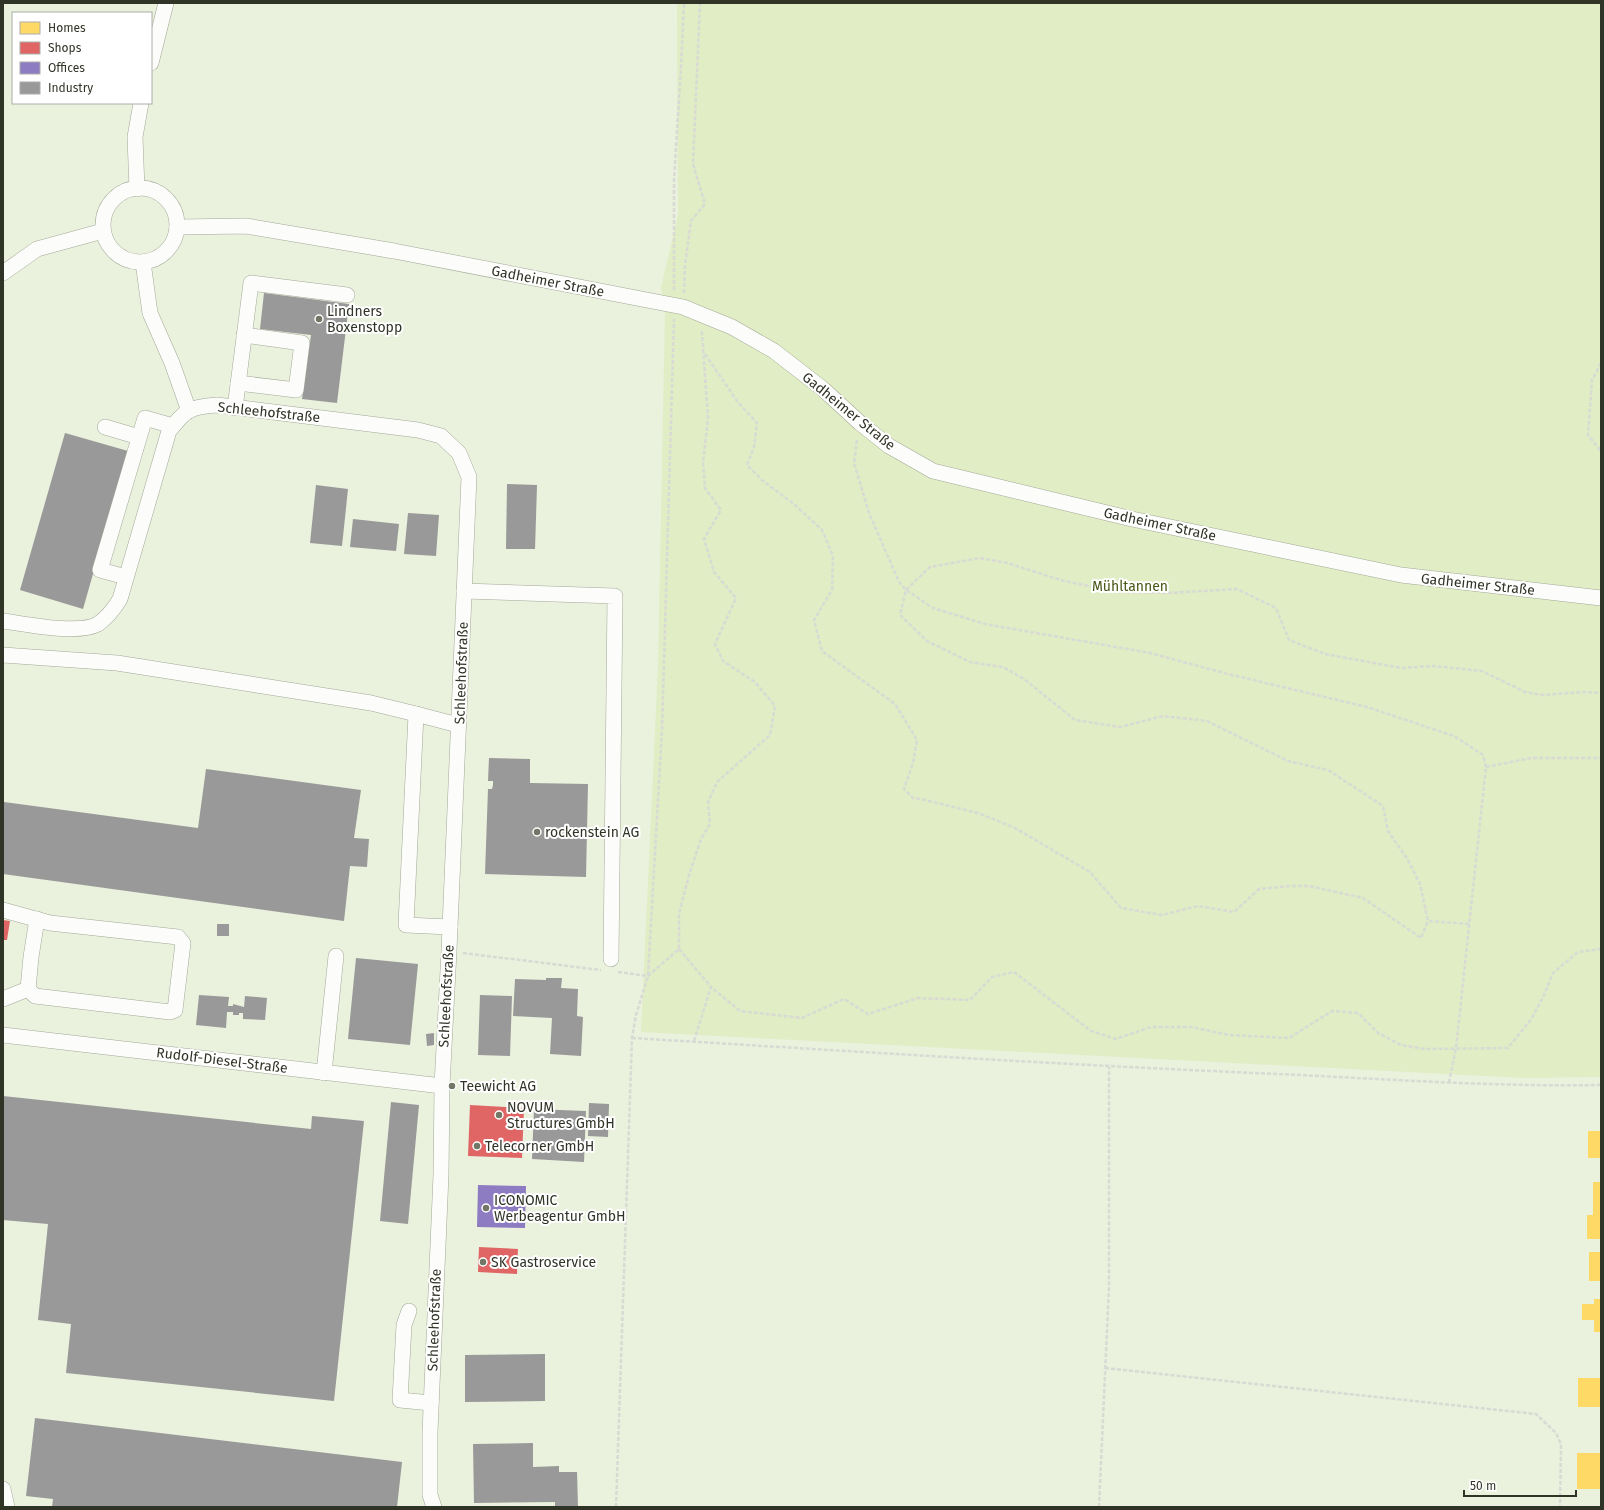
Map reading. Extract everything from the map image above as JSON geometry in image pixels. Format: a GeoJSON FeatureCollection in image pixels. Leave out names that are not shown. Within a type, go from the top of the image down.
{"type":"FeatureCollection","features":[{"type":"Feature","properties":{"kind":"street"},"geometry":{"type":"LineString","coordinates":[[152,59],[166,3]]}},
{"type":"Feature","properties":{"kind":"street"},"geometry":{"type":"LineString","coordinates":[[137,189],[135,137],[141,104]]}},
{"type":"Feature","properties":{"kind":"street"},"geometry":{"type":"LineString","coordinates":[[147,189],[166,199],[172,207],[176,217],[177,227],[170,247],[162,255],[153,260],[132,262],[122,258],[113,251],[106,242],[103,231],[103,219],[107,208],[115,198],[125,191],[147,189]]}},
{"type":"Feature","properties":{"kind":"street","name":"Gadheimer Straße"},"geometry":{"type":"LineString","coordinates":[[177,227],[246,226],[394,251],[679,306],[732,327],[774,351],[823,389],[860,423],[890,446],[933,471],[1124,517],[1402,575],[1601,598]]}},
{"type":"Feature","properties":{"kind":"street"},"geometry":{"type":"LineString","coordinates":[[3,273],[37,249],[103,231]]}},
{"type":"Feature","properties":{"kind":"street"},"geometry":{"type":"LineString","coordinates":[[143,262],[150,313],[172,363],[189,411]]}},
{"type":"Feature","properties":{"kind":"street"},"geometry":{"type":"LineString","coordinates":[[235,408],[251,283],[347,295]]}},
{"type":"Feature","properties":{"kind":"street"},"geometry":{"type":"LineString","coordinates":[[238,383],[296,390],[300,363],[302,343],[244,335]]}},
{"type":"Feature","properties":{"kind":"street","name":"Schleehofstraße"},"geometry":{"type":"LineString","coordinates":[[3,621],[75,630],[97,624],[111,613],[120,599],[169,431],[182,414],[198,406],[217,405],[418,430],[441,436],[459,453],[469,477],[442,1086],[441,1175],[431,1403],[430,1495],[434,1507]]}},
{"type":"Feature","properties":{"kind":"street"},"geometry":{"type":"LineString","coordinates":[[126,577],[100,570],[139,437],[145,418],[173,426]]}},
{"type":"Feature","properties":{"kind":"street"},"geometry":{"type":"LineString","coordinates":[[105,427],[139,437]]}},
{"type":"Feature","properties":{"kind":"street"},"geometry":{"type":"LineString","coordinates":[[464,591],[615,596],[610,967]]}},
{"type":"Feature","properties":{"kind":"street"},"geometry":{"type":"LineString","coordinates":[[3,655],[117,663],[371,703],[458,725]]}},
{"type":"Feature","properties":{"kind":"street"},"geometry":{"type":"LineString","coordinates":[[416,714],[406,925],[450,927]]}},
{"type":"Feature","properties":{"kind":"street"},"geometry":{"type":"LineString","coordinates":[[3,910],[50,923],[178,937],[183,943],[175,1010],[170,1012],[35,996],[28,989]]}},
{"type":"Feature","properties":{"kind":"street"},"geometry":{"type":"LineString","coordinates":[[28,989],[37,919]]}},
{"type":"Feature","properties":{"kind":"street"},"geometry":{"type":"LineString","coordinates":[[324,1073],[336,956]]}},
{"type":"Feature","properties":{"kind":"street"},"geometry":{"type":"LineString","coordinates":[[3,999],[28,989]]}},
{"type":"Feature","properties":{"kind":"street","name":"Rudolf-Diesel-Straße"},"geometry":{"type":"LineString","coordinates":[[3,1035],[442,1086]]}},
{"type":"Feature","properties":{"kind":"street"},"geometry":{"type":"LineString","coordinates":[[409,1311],[404,1325],[400,1400],[431,1403]]}},
{"type":"Feature","properties":{"kind":"street"},"geometry":{"type":"LineString","coordinates":[[3,1489],[7,1507]]}},
{"type":"Feature","properties":{"kind":"path"},"geometry":{"type":"LineString","coordinates":[[616,1507],[632,1038],[636,1015],[648,976],[662,730],[679,306],[674,180],[684,3]]}},
{"type":"Feature","properties":{"kind":"path"},"geometry":{"type":"LineString","coordinates":[[679,306],[691,221],[705,204],[694,164],[700,3]]}},
{"type":"Feature","properties":{"kind":"path"},"geometry":{"type":"LineString","coordinates":[[697,326],[702,333],[708,418],[703,463],[705,488],[721,510],[704,539],[714,572],[736,598],[715,644],[723,661],[755,682],[775,706],[770,735],[717,782],[708,802],[710,824],[701,839],[689,875],[679,914],[679,949],[711,987],[740,1011],[802,1018],[844,999],[868,1014],[918,998],[970,1000],[992,977],[1014,972],[1091,1031],[1116,1039],[1151,1027],[1191,1027],[1229,1035],[1289,1038],[1332,1011],[1358,1013],[1378,1033],[1401,1045],[1425,1049],[1508,1048],[1532,1018],[1553,973],[1578,952],[1601,949]]}},
{"type":"Feature","properties":{"kind":"path"},"geometry":{"type":"LineString","coordinates":[[704,353],[737,401],[756,423],[754,447],[747,465],[763,481],[794,504],[822,530],[833,556],[832,590],[814,620],[822,651],[895,704],[917,740],[913,763],[904,789],[913,798],[978,813],[1015,828],[1090,872],[1121,908],[1162,915],[1198,906],[1234,912],[1259,889],[1309,886],[1363,898],[1421,938],[1428,921],[1420,884],[1408,860],[1388,831],[1383,806],[1328,770],[1288,761],[1207,721],[1163,716],[1120,727],[1076,720],[1024,679],[1004,667],[970,662],[927,641],[900,615],[906,590],[930,567],[980,558],[1007,563],[1064,581],[1119,592],[1168,593],[1237,589],[1276,608],[1289,640],[1325,654],[1401,668],[1433,666],[1482,671],[1525,692],[1542,695],[1584,692],[1601,693]]}},
{"type":"Feature","properties":{"kind":"path"},"geometry":{"type":"LineString","coordinates":[[1601,363],[1592,380],[1588,435],[1601,451]]}},
{"type":"Feature","properties":{"kind":"path"},"geometry":{"type":"LineString","coordinates":[[860,423],[854,463],[869,513],[899,582],[906,590],[933,608],[985,624],[1150,653],[1228,674],[1367,707],[1454,736],[1483,755],[1486,767],[1456,1048],[1449,1082]]}},
{"type":"Feature","properties":{"kind":"path"},"geometry":{"type":"LineString","coordinates":[[1486,767],[1531,758],[1601,758]]}},
{"type":"Feature","properties":{"kind":"path"},"geometry":{"type":"LineString","coordinates":[[1428,921],[1469,924]]}},
{"type":"Feature","properties":{"kind":"path"},"geometry":{"type":"LineString","coordinates":[[648,976],[679,949]]}},
{"type":"Feature","properties":{"kind":"path"},"geometry":{"type":"LineString","coordinates":[[449,951],[610,967],[648,976]]}},
{"type":"Feature","properties":{"kind":"path"},"geometry":{"type":"LineString","coordinates":[[694,1041],[711,987]]}},
{"type":"Feature","properties":{"kind":"path"},"geometry":{"type":"LineString","coordinates":[[632,1038],[1109,1067],[1449,1082],[1601,1086]]}},
{"type":"Feature","properties":{"kind":"path"},"geometry":{"type":"LineString","coordinates":[[1099,1507],[1109,1286],[1109,1067]]}},
{"type":"Feature","properties":{"kind":"path"},"geometry":{"type":"LineString","coordinates":[[1105,1368],[1536,1414],[1556,1433],[1561,1444],[1560,1507]]}},
{"type":"Feature","properties":{"kind":"green space","name":"Mühltannen"},"geometry":{"type":"Polygon","coordinates":[[[677,3],[1601,3],[1601,1077],[1523,1078],[641,1032],[658,667],[665,313],[661,288],[678,215],[677,3]]]}},
{"type":"Feature","properties":{"kind":"building: Homes"},"geometry":{"type":"Polygon","coordinates":[[[1588,1131],[1601,1131],[1601,1158],[1588,1158],[1588,1131]]]}},
{"type":"Feature","properties":{"kind":"building: Homes"},"geometry":{"type":"Polygon","coordinates":[[[1593,1182],[1601,1182],[1601,1239],[1587,1239],[1587,1215],[1593,1215],[1593,1182]]]}},
{"type":"Feature","properties":{"kind":"building: Homes"},"geometry":{"type":"Polygon","coordinates":[[[1589,1252],[1601,1252],[1601,1281],[1589,1281],[1589,1252]]]}},
{"type":"Feature","properties":{"kind":"building: Homes"},"geometry":{"type":"Polygon","coordinates":[[[1594,1299],[1601,1299],[1601,1332],[1594,1332],[1594,1320],[1582,1320],[1582,1304],[1594,1304],[1594,1299]]]}},
{"type":"Feature","properties":{"kind":"building: Homes"},"geometry":{"type":"Polygon","coordinates":[[[1578,1378],[1601,1378],[1601,1407],[1578,1407],[1578,1378]]]}},
{"type":"Feature","properties":{"kind":"building: Homes"},"geometry":{"type":"Polygon","coordinates":[[[1577,1453],[1601,1453],[1601,1489],[1577,1489],[1577,1453]]]}},
{"type":"Feature","properties":{"kind":"building: Shops"},"geometry":{"type":"Polygon","coordinates":[[[3,920],[10,921],[7,940],[4,940],[4,944],[3,920]]]}},
{"type":"Feature","properties":{"kind":"building: Shops"},"geometry":{"type":"Polygon","coordinates":[[[470,1105],[524,1108],[522,1158],[468,1156],[470,1105]]]}},
{"type":"Feature","properties":{"kind":"building: Shops"},"geometry":{"type":"Polygon","coordinates":[[[479,1247],[518,1249],[517,1274],[478,1272],[479,1247]]]}},
{"type":"Feature","properties":{"kind":"building: Offices"},"geometry":{"type":"Polygon","coordinates":[[[478,1185],[526,1186],[525,1228],[477,1227],[478,1185]]]}},
{"type":"Feature","properties":{"kind":"building: Industry"},"geometry":{"type":"Polygon","coordinates":[[[264,293],[349,304],[337,403],[302,399],[311,335],[260,329],[264,293]]]}},
{"type":"Feature","properties":{"kind":"building: Industry"},"geometry":{"type":"Polygon","coordinates":[[[65,433],[128,451],[83,609],[20,590],[65,433]]]}},
{"type":"Feature","properties":{"kind":"building: Industry"},"geometry":{"type":"Polygon","coordinates":[[[507,484],[537,485],[535,549],[506,549],[507,484]]]}},
{"type":"Feature","properties":{"kind":"building: Industry"},"geometry":{"type":"Polygon","coordinates":[[[316,485],[348,489],[342,546],[310,543],[316,485]]]}},
{"type":"Feature","properties":{"kind":"building: Industry"},"geometry":{"type":"Polygon","coordinates":[[[408,513],[439,515],[436,556],[404,554],[408,513]]]}},
{"type":"Feature","properties":{"kind":"building: Industry"},"geometry":{"type":"Polygon","coordinates":[[[353,519],[399,524],[396,551],[350,547],[353,519]]]}},
{"type":"Feature","properties":{"kind":"building: Industry","name":"rockenstein AG"},"geometry":{"type":"Polygon","coordinates":[[[489,758],[530,759],[530,783],[588,784],[586,877],[485,874],[488,789],[492,789],[493,785],[493,781],[488,781],[489,758]]]}},
{"type":"Feature","properties":{"kind":"building: Industry"},"geometry":{"type":"Polygon","coordinates":[[[206,769],[361,790],[354,838],[369,839],[367,867],[350,866],[344,921],[3,874],[4,802],[198,828],[206,769]]]}},
{"type":"Feature","properties":{"kind":"building: Industry"},"geometry":{"type":"Polygon","coordinates":[[[217,924],[229,924],[229,936],[217,936],[217,924]]]}},
{"type":"Feature","properties":{"kind":"building: Industry"},"geometry":{"type":"Polygon","coordinates":[[[356,958],[418,964],[410,1045],[348,1039],[356,958]]]}},
{"type":"Feature","properties":{"kind":"building: Industry"},"geometry":{"type":"Polygon","coordinates":[[[546,978],[562,978],[561,988],[578,989],[577,1016],[583,1017],[581,1056],[550,1054],[552,1018],[513,1016],[515,979],[546,980],[546,978]]]}},
{"type":"Feature","properties":{"kind":"building: Industry"},"geometry":{"type":"Polygon","coordinates":[[[199,995],[229,997],[228,1006],[233,1006],[233,1004],[244,1007],[245,996],[267,998],[265,1020],[243,1019],[243,1013],[233,1015],[233,1012],[227,1012],[226,1028],[196,1025],[199,995]]]}},
{"type":"Feature","properties":{"kind":"building: Industry"},"geometry":{"type":"Polygon","coordinates":[[[480,995],[512,996],[510,1056],[478,1055],[480,995]]]}},
{"type":"Feature","properties":{"kind":"building: Industry"},"geometry":{"type":"Polygon","coordinates":[[[434,1033],[434,1045],[427,1046],[426,1034],[434,1033]]]}},
{"type":"Feature","properties":{"kind":"building: Industry"},"geometry":{"type":"Polygon","coordinates":[[[3,1096],[311,1129],[312,1116],[364,1121],[334,1401],[66,1373],[71,1324],[38,1320],[48,1224],[3,1220],[3,1096]]]}},
{"type":"Feature","properties":{"kind":"building: Industry"},"geometry":{"type":"Polygon","coordinates":[[[391,1102],[419,1105],[408,1224],[380,1221],[391,1102]]]}},
{"type":"Feature","properties":{"kind":"building: Industry"},"geometry":{"type":"Polygon","coordinates":[[[589,1103],[609,1104],[608,1137],[588,1136],[589,1103]]]}},
{"type":"Feature","properties":{"kind":"building: Industry"},"geometry":{"type":"Polygon","coordinates":[[[534,1109],[586,1111],[584,1162],[532,1159],[534,1109]]]}},
{"type":"Feature","properties":{"kind":"building: Industry"},"geometry":{"type":"Polygon","coordinates":[[[545,1354],[545,1401],[465,1402],[465,1355],[545,1354]]]}},
{"type":"Feature","properties":{"kind":"building: Industry"},"geometry":{"type":"Polygon","coordinates":[[[35,1418],[402,1462],[397,1507],[52,1507],[53,1499],[26,1496],[35,1418]]]}},
{"type":"Feature","properties":{"kind":"building: Industry"},"geometry":{"type":"Polygon","coordinates":[[[533,1443],[533,1467],[559,1466],[559,1472],[577,1472],[578,1507],[555,1507],[555,1502],[474,1503],[473,1444],[533,1443]]]}},
{"type":"Feature","properties":{"kind":"place","name":"Lindners Boxenstopp"},"geometry":{"type":"Point","coordinates":[319,319]}},
{"type":"Feature","properties":{"kind":"place","name":"rockenstein AG"},"geometry":{"type":"Point","coordinates":[537,832]}},
{"type":"Feature","properties":{"kind":"place","name":"Teewicht AG"},"geometry":{"type":"Point","coordinates":[452,1086]}},
{"type":"Feature","properties":{"kind":"place","name":"NOVUM Structures GmbH"},"geometry":{"type":"Point","coordinates":[499,1115]}},
{"type":"Feature","properties":{"kind":"place","name":"Telecorner GmbH"},"geometry":{"type":"Point","coordinates":[477,1146]}},
{"type":"Feature","properties":{"kind":"place","name":"ICONOMIC Werbeagentur GmbH"},"geometry":{"type":"Point","coordinates":[486,1208]}},
{"type":"Feature","properties":{"kind":"place","name":"SK Gastroservice"},"geometry":{"type":"Point","coordinates":[483,1262]}}]}
